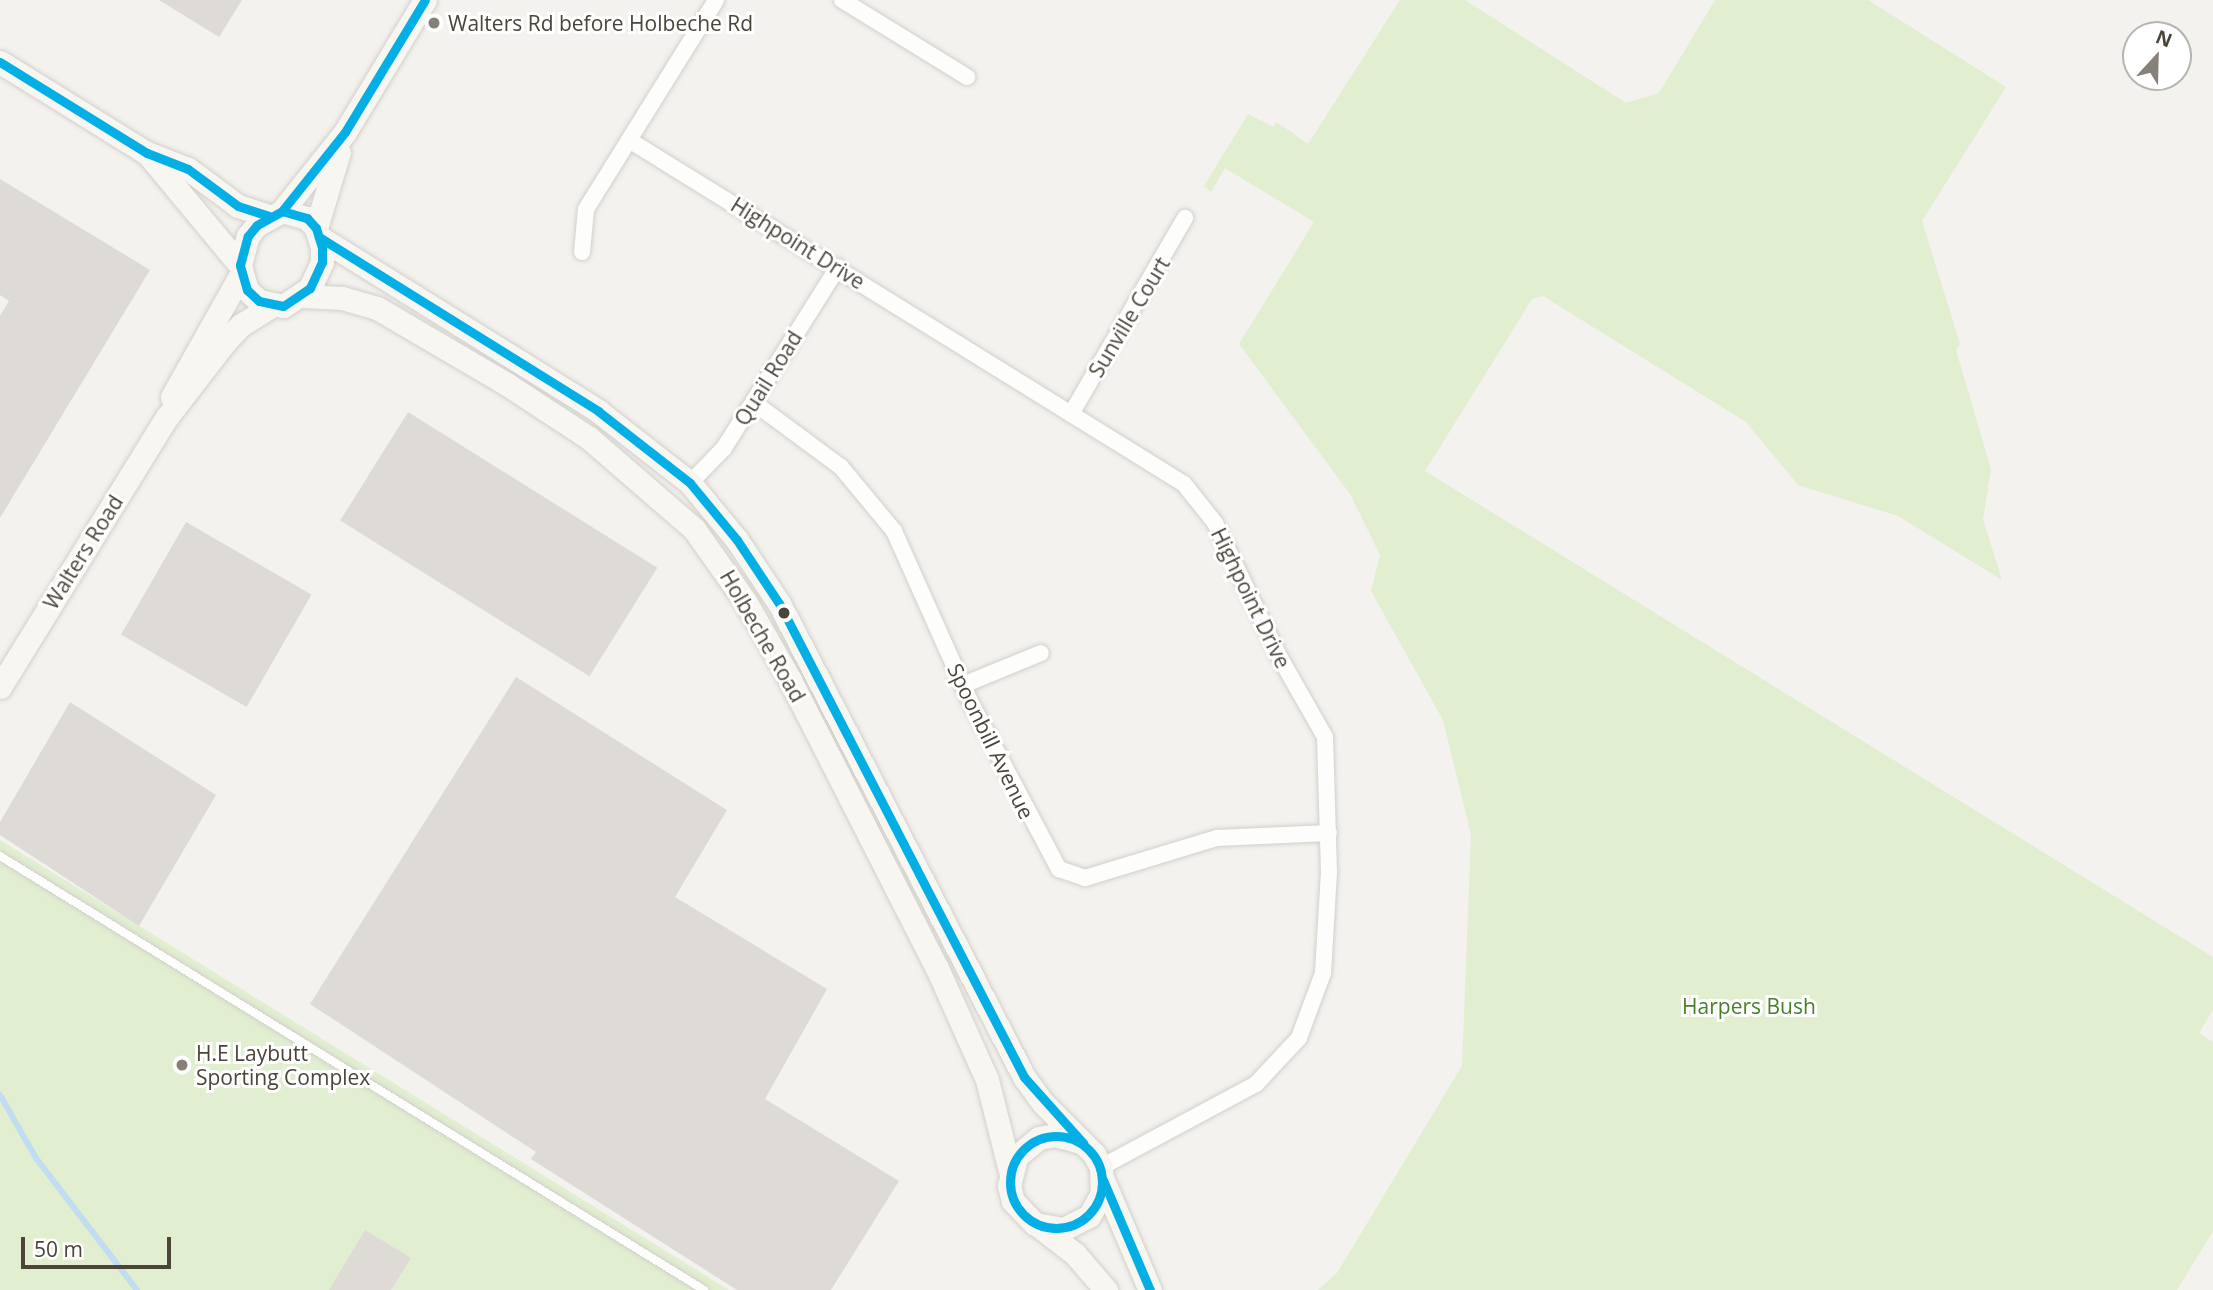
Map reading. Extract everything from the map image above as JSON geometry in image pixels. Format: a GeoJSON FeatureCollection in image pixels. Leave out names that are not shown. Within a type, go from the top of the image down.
{"type":"FeatureCollection","features":[{"type":"Feature","properties":{"kind":"street"},"geometry":{"type":"LineString","coordinates":[[241,270],[248,236],[275,214],[345,132],[425,0]]}},
{"type":"Feature","properties":{"kind":"street"},"geometry":{"type":"LineString","coordinates":[[582,252],[586,209],[716,0]]}},
{"type":"Feature","properties":{"kind":"street"},"geometry":{"type":"LineString","coordinates":[[842,0],[967,77]]}},
{"type":"Feature","properties":{"kind":"street"},"geometry":{"type":"LineString","coordinates":[[0,62],[147,153],[188,169],[238,206],[307,218],[317,232]]}},
{"type":"Feature","properties":{"kind":"street"},"geometry":{"type":"LineString","coordinates":[[147,153],[241,270],[247,290],[273,305],[283,306],[302,296],[322,262],[317,232],[345,132]]}},
{"type":"Feature","properties":{"kind":"street","name":"Highpoint Drive"},"geometry":{"type":"LineString","coordinates":[[629,140],[838,267],[1184,484],[1215,523],[1279,656],[1325,737],[1329,832],[1323,973],[1299,1038],[1256,1084],[1102,1173]]}},
{"type":"Feature","properties":{"kind":"street","name":"Sunville Court"},"geometry":{"type":"LineString","coordinates":[[1071,414],[1185,218]]}},
{"type":"Feature","properties":{"kind":"street","name":"Holbeche Road"},"geometry":{"type":"LineString","coordinates":[[317,232],[598,411],[690,483],[737,540],[780,605],[1024,1077],[1083,1143]]}},
{"type":"Feature","properties":{"kind":"street","name":"Quail Road"},"geometry":{"type":"LineString","coordinates":[[690,483],[724,448],[838,267]]}},
{"type":"Feature","properties":{"kind":"street","name":"Walters Road"},"geometry":{"type":"LineString","coordinates":[[167,417],[185,369],[241,270]]}},
{"type":"Feature","properties":{"kind":"street","name":"Holbeche Road"},"geometry":{"type":"LineString","coordinates":[[302,296],[342,298],[377,308],[496,378],[589,438],[694,529],[745,601],[790,680],[937,968],[988,1080],[1010,1171]]}},
{"type":"Feature","properties":{"kind":"street","name":"Walters Road"},"geometry":{"type":"LineString","coordinates":[[0,687],[167,417],[233,334],[273,305]]}},
{"type":"Feature","properties":{"kind":"street","name":"Spoonbill Avenue"},"geometry":{"type":"LineString","coordinates":[[753,402],[821,450],[881,512],[894,531],[962,685],[1050,858],[1071,876],[1100,876],[1217,838],[1329,832]]}},
{"type":"Feature","properties":{"kind":"street"},"geometry":{"type":"LineString","coordinates":[[962,685],[1041,653]]}},
{"type":"Feature","properties":{"kind":"street"},"geometry":{"type":"LineString","coordinates":[[1106,1290],[1075,1254],[1035,1224],[1013,1201],[1010,1171],[1016,1157],[1039,1138],[1069,1137],[1083,1143],[1102,1173],[1150,1290]]}},
{"type":"Feature","properties":{"kind":"street"},"geometry":{"type":"LineString","coordinates":[[1035,1224],[1063,1228],[1077,1224],[1097,1205],[1102,1173]]}},
{"type":"Feature","properties":{"kind":"lane"},"geometry":{"type":"LineString","coordinates":[[0,856],[704,1290]]}},
{"type":"Feature","properties":{"kind":"green space","name":"Harpers Bush"},"geometry":{"type":"Polygon","coordinates":[[[1400,0],[1465,0],[1626,103],[1659,93],[1715,0],[1868,0],[2006,87],[1922,221],[1960,344],[1956,350],[1991,469],[1983,519],[2002,580],[1898,516],[1798,485],[1746,422],[1543,296],[1532,299],[1425,471],[2213,957],[2213,1010],[2199,1033],[2213,1042],[2213,1231],[2177,1290],[1318,1290],[1337,1273],[1462,1066],[1471,835],[1443,720],[1371,591],[1380,555],[1350,494],[1239,344],[1314,222],[1225,168],[1211,192],[1204,186],[1248,114],[1273,127],[1277,122],[1308,144],[1400,0]]]}},
{"type":"Feature","properties":{"kind":"green space","name":"H.E Laybutt Sporting Complex"},"geometry":{"type":"Polygon","coordinates":[[[0,840],[729,1290],[0,1290],[0,840]]]}},
{"type":"Feature","properties":{"kind":"building"},"geometry":{"type":"Polygon","coordinates":[[[159,0],[242,0],[219,37],[159,0]]]}},
{"type":"Feature","properties":{"kind":"building"},"geometry":{"type":"Polygon","coordinates":[[[0,179],[150,270],[0,518],[0,316],[9,301],[0,295],[0,179]]]}},
{"type":"Feature","properties":{"kind":"building"},"geometry":{"type":"Polygon","coordinates":[[[408,412],[657,568],[589,676],[340,521],[408,412]]]}},
{"type":"Feature","properties":{"kind":"building"},"geometry":{"type":"Polygon","coordinates":[[[186,522],[312,594],[247,707],[121,635],[186,522]]]}},
{"type":"Feature","properties":{"kind":"building"},"geometry":{"type":"Polygon","coordinates":[[[516,677],[727,810],[675,897],[827,989],[765,1099],[899,1181],[831,1290],[737,1290],[531,1159],[536,1152],[310,1004],[516,677]]]}},
{"type":"Feature","properties":{"kind":"building"},"geometry":{"type":"Polygon","coordinates":[[[70,702],[216,795],[139,926],[0,835],[0,822],[70,702]]]}},
{"type":"Feature","properties":{"kind":"building"},"geometry":{"type":"Polygon","coordinates":[[[365,1230],[411,1258],[391,1290],[329,1290],[365,1230]]]}},
{"type":"Feature","properties":{"kind":"waterway"},"geometry":{"type":"LineString","coordinates":[[0,1095],[36,1158],[137,1290]]}},
{"type":"Feature","properties":{"kind":"transit line"},"geometry":{"type":"LineString","coordinates":[[282,211],[345,132],[425,0]]}},
{"type":"Feature","properties":{"kind":"transit line"},"geometry":{"type":"LineString","coordinates":[[0,62],[147,153],[188,169],[238,206],[268,216]]}},
{"type":"Feature","properties":{"kind":"transit line"},"geometry":{"type":"LineString","coordinates":[[282,211],[307,218],[316,228],[322,248],[322,262],[310,288],[283,306],[259,301],[247,290],[240,265],[248,236],[257,225],[282,211]]}},
{"type":"Feature","properties":{"kind":"transit line"},"geometry":{"type":"LineString","coordinates":[[319,237],[598,411],[690,483],[737,540],[780,605],[1024,1077],[1083,1143]]}},
{"type":"Feature","properties":{"kind":"transit line"},"geometry":{"type":"LineString","coordinates":[[1056,1136],[1082,1144],[1094,1156],[1102,1182],[1094,1208],[1082,1220],[1056,1228],[1030,1220],[1018,1208],[1010,1182],[1018,1156],[1030,1144],[1056,1136]]}},
{"type":"Feature","properties":{"kind":"transit line"},"geometry":{"type":"LineString","coordinates":[[1103,1180],[1150,1290]]}},
{"type":"Feature","properties":{"kind":"place","name":"Walters Rd before Holbeche Rd"},"geometry":{"type":"Point","coordinates":[434,23]}},
{"type":"Feature","properties":{"kind":"place","name":"H.E Laybutt Sporting Complex"},"geometry":{"type":"Point","coordinates":[182,1065]}}]}
